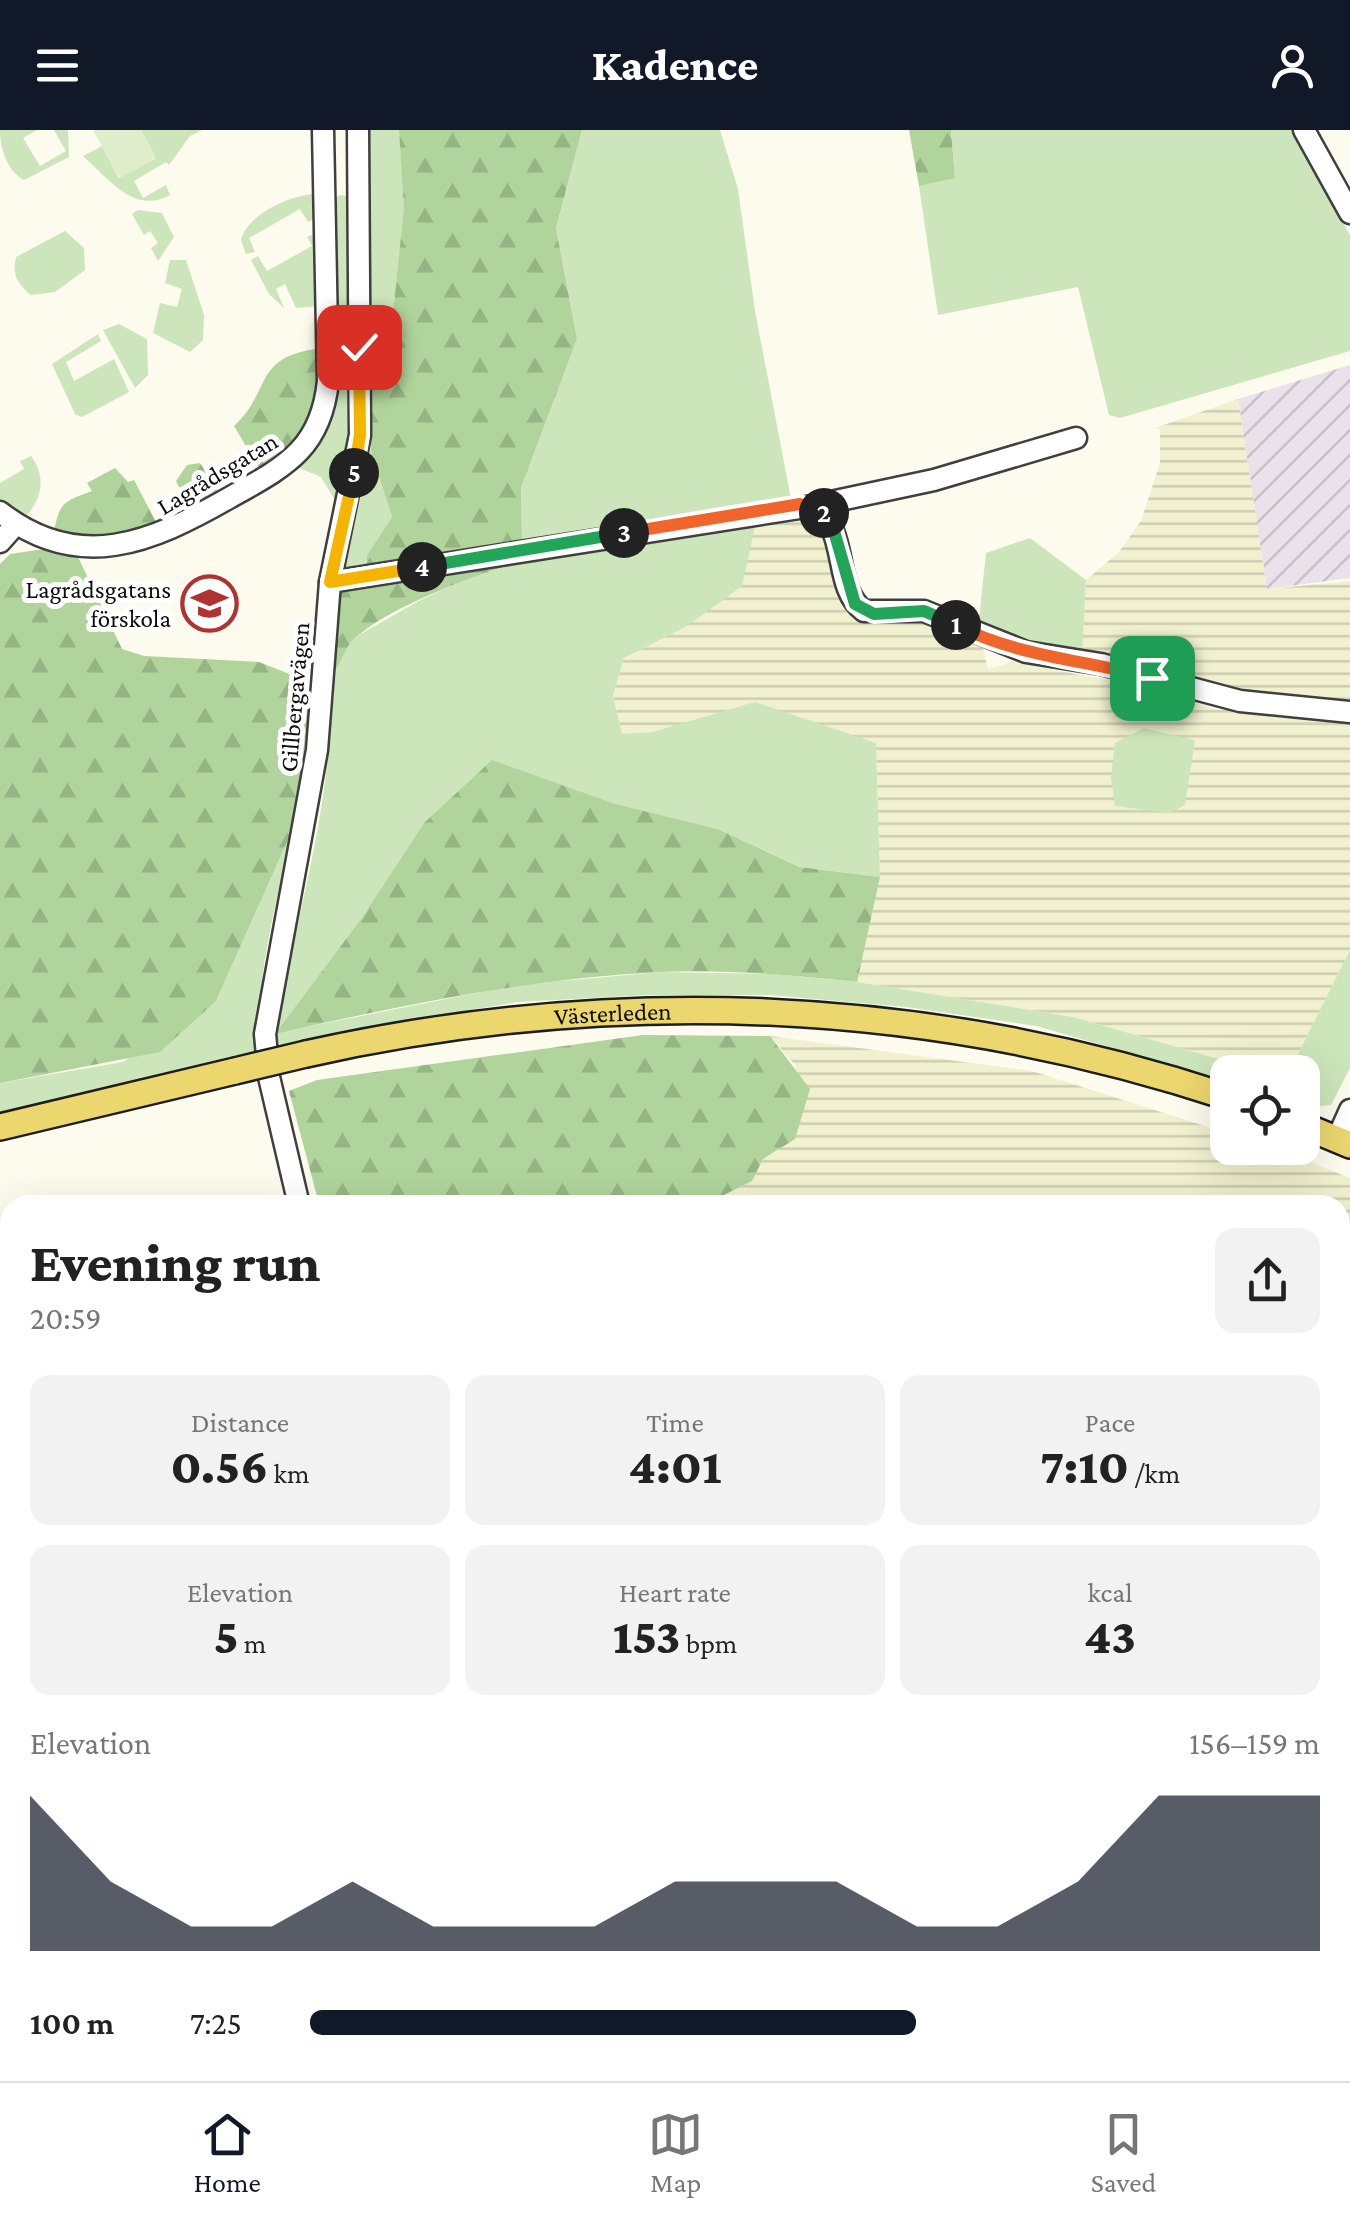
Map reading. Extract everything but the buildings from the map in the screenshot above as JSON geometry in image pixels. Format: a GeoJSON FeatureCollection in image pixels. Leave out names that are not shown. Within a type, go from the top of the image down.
{"type":"FeatureCollection","features":[{"type":"Feature","properties":{"kind":"main road","name":"Västerleden"},"geometry":{"type":"LineString","coordinates":[[0,1127],[306,1054],[517,1017],[618,1009],[763,1009],[860,1016],[1009,1038],[1102,1059],[1210,1092]]}},
{"type":"Feature","properties":{"kind":"main road"},"geometry":{"type":"LineString","coordinates":[[1320,1132],[1344,1142]]}},
{"type":"Feature","properties":{"kind":"street","name":"Lagrådsgatan"},"geometry":{"type":"LineString","coordinates":[[0,542],[8,518],[38,535],[86,546],[144,541],[166,534],[274,473],[302,450],[320,420],[328,382],[323,130]]}},
{"type":"Feature","properties":{"kind":"street","name":"Gillbergavägen"},"geometry":{"type":"LineString","coordinates":[[297,1195],[270,1076],[265,1034],[317,750],[330,582],[360,435],[358,130]]}},
{"type":"Feature","properties":{"kind":"street"},"geometry":{"type":"LineString","coordinates":[[1304,130],[1350,213]]}},
{"type":"Feature","properties":{"kind":"street"},"geometry":{"type":"LineString","coordinates":[[330,582],[812,506],[934,480],[1076,438]]}},
{"type":"Feature","properties":{"kind":"street"},"geometry":{"type":"LineString","coordinates":[[812,506],[830,520],[851,597],[864,611],[924,611],[1038,656],[1101,664],[1240,702],[1350,712]]}},
{"type":"Feature","properties":{"kind":"street"},"geometry":{"type":"LineString","coordinates":[[1344,1142],[1350,1110]]}},
{"type":"Feature","properties":{"kind":"shaded area"},"geometry":{"type":"Polygon","coordinates":[[[1350,365],[1350,578],[1267,589],[1238,399],[1350,365]]]}},
{"type":"Feature","properties":{"kind":"green space"},"geometry":{"type":"Polygon","coordinates":[[[0,130],[37,130],[23,138],[40,166],[66,151],[54,130],[68,130],[69,157],[24,180],[6,158],[0,130]]]}},
{"type":"Feature","properties":{"kind":"green space"},"geometry":{"type":"Polygon","coordinates":[[[93,130],[141,130],[156,158],[120,178],[93,130]]]}},
{"type":"Feature","properties":{"kind":"green space"},"geometry":{"type":"Polygon","coordinates":[[[141,130],[202,130],[190,136],[169,165],[166,162],[134,181],[143,198],[166,185],[170,195],[157,200],[145,201],[123,192],[83,156],[102,146],[119,178],[156,158],[141,130]]]}},
{"type":"Feature","properties":{"kind":"green space"},"geometry":{"type":"Polygon","coordinates":[[[369,130],[399,130],[405,208],[393,313],[369,341],[369,130]]]}},
{"type":"Feature","properties":{"kind":"green space"},"geometry":{"type":"Polygon","coordinates":[[[399,130],[582,130],[556,228],[577,339],[521,488],[522,544],[367,571],[367,555],[392,517],[371,451],[369,341],[393,313],[404,208],[399,130]]]}},
{"type":"Feature","properties":{"kind":"green space"},"geometry":{"type":"Polygon","coordinates":[[[582,130],[720,130],[738,189],[755,311],[791,499],[522,544],[521,488],[577,339],[556,228],[582,130]]]}},
{"type":"Feature","properties":{"kind":"green space"},"geometry":{"type":"Polygon","coordinates":[[[909,130],[951,130],[955,178],[919,186],[909,130]]]}},
{"type":"Feature","properties":{"kind":"green space"},"geometry":{"type":"Polygon","coordinates":[[[951,130],[1291,130],[1350,235],[1350,351],[1120,418],[1109,415],[1078,287],[938,315],[919,186],[955,177],[951,130]]]}},
{"type":"Feature","properties":{"kind":"green space"},"geometry":{"type":"Polygon","coordinates":[[[312,194],[314,219],[308,222],[300,209],[249,238],[255,252],[246,254],[241,240],[252,222],[280,203],[312,194]]]}},
{"type":"Feature","properties":{"kind":"green space"},"geometry":{"type":"Polygon","coordinates":[[[352,197],[352,338],[338,344],[334,198],[352,197]]]}},
{"type":"Feature","properties":{"kind":"green space"},"geometry":{"type":"Polygon","coordinates":[[[138,210],[162,213],[174,237],[158,261],[151,248],[158,243],[150,231],[144,235],[132,214],[138,210]]]}},
{"type":"Feature","properties":{"kind":"green space"},"geometry":{"type":"Polygon","coordinates":[[[65,231],[84,248],[85,270],[55,292],[31,295],[17,278],[16,257],[65,231]]]}},
{"type":"Feature","properties":{"kind":"green space"},"geometry":{"type":"Polygon","coordinates":[[[315,233],[318,306],[296,308],[285,284],[276,289],[284,308],[269,294],[251,260],[258,256],[267,271],[312,246],[307,237],[315,233]]]}},
{"type":"Feature","properties":{"kind":"green space"},"geometry":{"type":"Polygon","coordinates":[[[170,260],[186,260],[204,315],[203,340],[190,352],[153,333],[160,303],[177,307],[182,289],[165,283],[170,260]]]}},
{"type":"Feature","properties":{"kind":"green space"},"geometry":{"type":"Polygon","coordinates":[[[119,324],[147,339],[148,375],[135,388],[103,330],[119,324]]]}},
{"type":"Feature","properties":{"kind":"green space"},"geometry":{"type":"Polygon","coordinates":[[[98,334],[101,341],[66,362],[74,381],[114,359],[129,392],[82,417],[75,414],[52,364],[98,334]]]}},
{"type":"Feature","properties":{"kind":"green space"},"geometry":{"type":"Polygon","coordinates":[[[316,349],[316,390],[309,420],[291,444],[261,471],[234,426],[246,414],[272,368],[296,353],[316,349]]]}},
{"type":"Feature","properties":{"kind":"green space"},"geometry":{"type":"Polygon","coordinates":[[[339,351],[352,355],[350,444],[339,507],[321,477],[297,467],[310,454],[330,420],[339,351]]]}},
{"type":"Feature","properties":{"kind":"green space"},"geometry":{"type":"Polygon","coordinates":[[[1238,399],[1267,589],[1350,581],[1350,706],[1251,698],[1082,656],[1086,580],[1119,552],[1141,521],[1160,463],[1160,430],[1155,428],[1238,399]]]}},
{"type":"Feature","properties":{"kind":"green space"},"geometry":{"type":"Polygon","coordinates":[[[370,413],[371,451],[392,517],[367,555],[367,571],[348,574],[343,567],[370,413]]]}},
{"type":"Feature","properties":{"kind":"green space"},"geometry":{"type":"Polygon","coordinates":[[[31,456],[41,480],[35,504],[24,519],[0,502],[0,483],[24,469],[20,461],[31,456]]]}},
{"type":"Feature","properties":{"kind":"green space"},"geometry":{"type":"Polygon","coordinates":[[[200,463],[219,493],[192,509],[176,481],[187,465],[200,463]]]}},
{"type":"Feature","properties":{"kind":"green space"},"geometry":{"type":"Polygon","coordinates":[[[115,468],[128,482],[134,480],[158,526],[99,538],[54,531],[64,505],[92,491],[87,483],[115,468]]]}},
{"type":"Feature","properties":{"kind":"green space"},"geometry":{"type":"Polygon","coordinates":[[[834,507],[855,590],[878,605],[978,629],[988,669],[1012,662],[1134,685],[1216,709],[1350,721],[1350,950],[1298,1055],[1210,1056],[1073,1017],[856,982],[880,877],[876,743],[830,731],[622,734],[613,695],[624,658],[686,626],[757,517],[834,507]]]}},
{"type":"Feature","properties":{"kind":"green space"},"geometry":{"type":"Polygon","coordinates":[[[757,517],[742,586],[687,626],[624,658],[613,695],[622,734],[652,732],[755,702],[876,743],[880,877],[801,867],[718,829],[612,803],[424,823],[361,919],[276,1033],[516,985],[661,972],[774,974],[857,982],[1073,1017],[1210,1056],[1210,1076],[1036,1026],[906,1007],[769,995],[649,995],[518,1002],[365,1028],[275,1050],[275,1034],[320,815],[335,675],[345,650],[353,640],[392,616],[478,576],[523,561],[757,517]]]}},
{"type":"Feature","properties":{"kind":"green space"},"geometry":{"type":"Polygon","coordinates":[[[1030,538],[1086,580],[1082,656],[1050,654],[978,629],[986,553],[1030,538]]]}},
{"type":"Feature","properties":{"kind":"green space"},"geometry":{"type":"Polygon","coordinates":[[[44,549],[78,557],[122,649],[144,656],[259,662],[297,677],[311,708],[292,831],[216,1001],[160,1052],[0,1083],[0,564],[10,554],[44,549]]]}},
{"type":"Feature","properties":{"kind":"green space"},"geometry":{"type":"Polygon","coordinates":[[[544,555],[471,578],[391,613],[353,640],[334,674],[336,602],[344,586],[544,555]]]}},
{"type":"Feature","properties":{"kind":"green space"},"geometry":{"type":"Polygon","coordinates":[[[1144,728],[1195,740],[1185,805],[1169,813],[1115,806],[1111,777],[1115,743],[1144,728]]]}},
{"type":"Feature","properties":{"kind":"green space"},"geometry":{"type":"Polygon","coordinates":[[[492,760],[612,803],[718,829],[800,867],[880,877],[857,982],[708,971],[610,975],[466,995],[275,1034],[361,919],[424,823],[492,760]]]}},
{"type":"Feature","properties":{"kind":"green space"},"geometry":{"type":"Polygon","coordinates":[[[292,831],[263,970],[259,1054],[0,1116],[0,1083],[123,1062],[216,1001],[292,831]]]}},
{"type":"Feature","properties":{"kind":"green space"},"geometry":{"type":"Polygon","coordinates":[[[1350,950],[1350,1068],[1331,1105],[1320,1106],[1320,1055],[1298,1055],[1350,950]]]}},
{"type":"Feature","properties":{"kind":"green space"},"geometry":{"type":"Polygon","coordinates":[[[643,1035],[770,1036],[810,1089],[795,1139],[763,1159],[752,1181],[724,1195],[317,1195],[289,1091],[317,1080],[643,1035]]]}},
{"type":"Feature","properties":{"kind":"green space"},"geometry":{"type":"Polygon","coordinates":[[[770,1036],[1032,1071],[1210,1128],[1210,1165],[1318,1165],[1350,1178],[1350,1195],[724,1195],[752,1181],[763,1159],[779,1150],[796,1066],[770,1036]]]}},
{"type":"Feature","properties":{"kind":"place","name":"Lagrådsgatans förskola"},"geometry":{"type":"Point","coordinates":[210,603]}},
{"type":"Feature","properties":{"kind":"route"},"geometry":{"type":"LineString","coordinates":[[359,347],[360,435],[330,582],[800,504],[812,506],[830,520],[851,597],[864,611],[924,611],[1026,652],[1050,659],[1101,664],[1152,678]]}}]}
